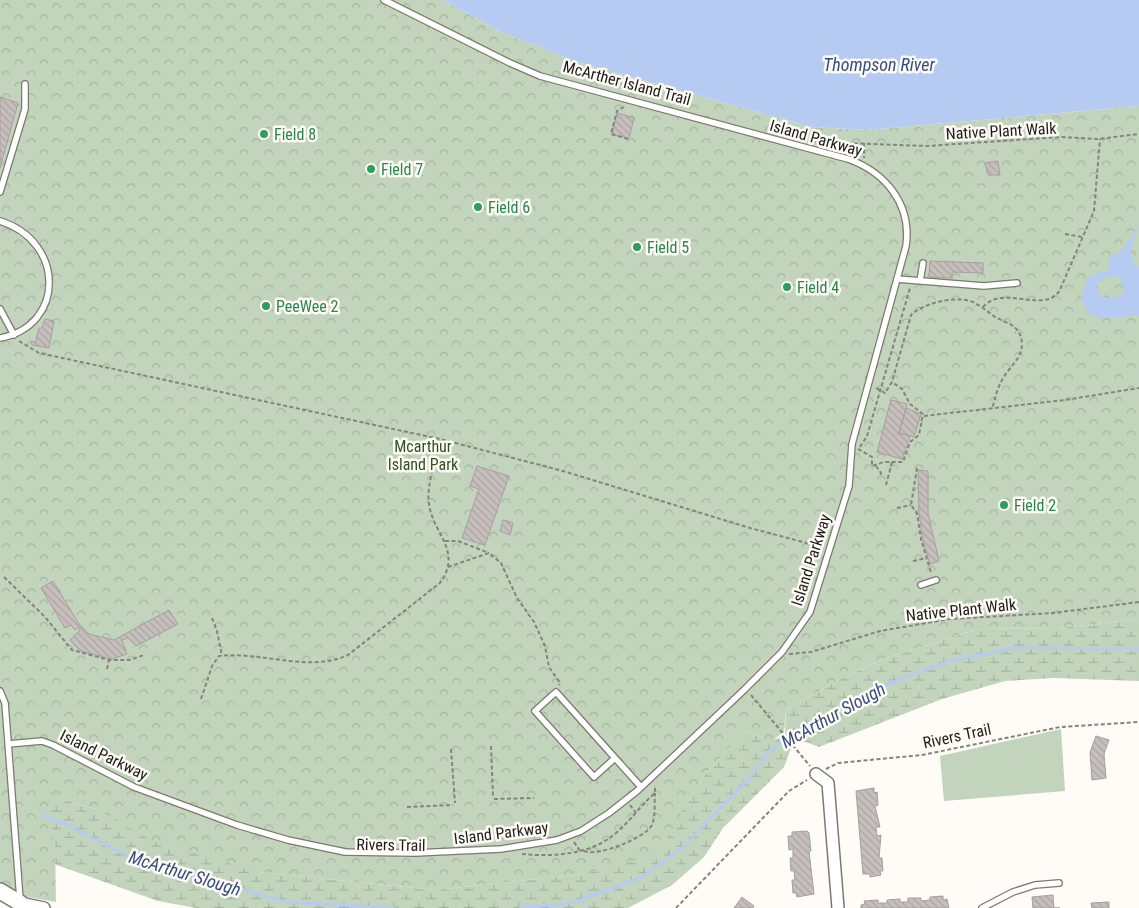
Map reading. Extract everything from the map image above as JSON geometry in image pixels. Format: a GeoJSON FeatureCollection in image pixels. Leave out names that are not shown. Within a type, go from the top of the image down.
{"type":"FeatureCollection","features":[{"type":"Feature","properties":{"kind":"street"},"geometry":{"type":"LineString","coordinates":[[816,774],[828,783],[838,908]]}},
{"type":"Feature","properties":{"kind":"street"},"geometry":{"type":"LineString","coordinates":[[0,891],[20,905],[44,908]]}},
{"type":"Feature","properties":{"kind":"lane","name":"Island Parkway"},"geometry":{"type":"LineString","coordinates":[[8,744],[42,741],[134,788],[288,840],[344,852],[377,854],[462,852],[539,844],[570,836],[609,813],[644,788],[782,652],[810,612],[849,486],[849,456],[907,240],[904,215],[899,201],[890,187],[865,166],[848,159],[540,76],[384,0]]}},
{"type":"Feature","properties":{"kind":"lane"},"geometry":{"type":"LineString","coordinates":[[0,192],[25,109],[25,84]]}},
{"type":"Feature","properties":{"kind":"lane"},"geometry":{"type":"LineString","coordinates":[[0,221],[14,226],[31,237],[43,255],[48,270],[47,294],[42,308],[33,321],[14,335],[0,338]]}},
{"type":"Feature","properties":{"kind":"lane"},"geometry":{"type":"LineString","coordinates":[[920,281],[923,263]]}},
{"type":"Feature","properties":{"kind":"lane"},"geometry":{"type":"LineString","coordinates":[[897,279],[984,286],[1017,283]]}},
{"type":"Feature","properties":{"kind":"lane"},"geometry":{"type":"LineString","coordinates":[[0,309],[14,335]]}},
{"type":"Feature","properties":{"kind":"lane"},"geometry":{"type":"LineString","coordinates":[[921,584],[934,581]]}},
{"type":"Feature","properties":{"kind":"lane"},"geometry":{"type":"LineString","coordinates":[[0,691],[5,703],[20,905]]}},
{"type":"Feature","properties":{"kind":"lane"},"geometry":{"type":"LineString","coordinates":[[615,758],[594,777],[535,711],[556,692],[644,788]]}},
{"type":"Feature","properties":{"kind":"lane"},"geometry":{"type":"LineString","coordinates":[[982,908],[1013,892],[1035,885],[1059,883]]}},
{"type":"Feature","properties":{"kind":"path"},"geometry":{"type":"LineString","coordinates":[[628,139],[611,133],[617,111],[628,105],[630,101]]}},
{"type":"Feature","properties":{"kind":"path","name":"Native Plant Walk"},"geometry":{"type":"LineString","coordinates":[[809,143],[817,141],[927,146],[1061,138],[1100,139],[1139,134]]}},
{"type":"Feature","properties":{"kind":"path"},"geometry":{"type":"LineString","coordinates":[[982,308],[988,301],[1000,299],[1050,299],[1059,292],[1094,211],[1100,139]]}},
{"type":"Feature","properties":{"kind":"path"},"geometry":{"type":"LineString","coordinates":[[1065,234],[1082,237]]}},
{"type":"Feature","properties":{"kind":"path"},"geometry":{"type":"LineString","coordinates":[[868,382],[883,393],[892,382],[912,315],[918,309],[954,300],[972,302],[997,318],[1013,324],[1018,330],[1022,345],[1016,362],[1002,378],[992,409]]}},
{"type":"Feature","properties":{"kind":"path"},"geometry":{"type":"LineString","coordinates":[[14,335],[21,343],[40,354],[440,439],[555,469],[750,528],[829,549]]}},
{"type":"Feature","properties":{"kind":"path"},"geometry":{"type":"LineString","coordinates":[[892,382],[902,389],[910,404],[924,416],[992,409],[1139,388]]}},
{"type":"Feature","properties":{"kind":"path"},"geometry":{"type":"LineString","coordinates":[[876,466],[881,463],[903,462],[910,442],[919,435],[924,416]]}},
{"type":"Feature","properties":{"kind":"path"},"geometry":{"type":"LineString","coordinates":[[201,699],[212,666],[219,656],[318,662],[336,660],[348,655],[440,583],[448,571],[445,541],[429,505],[429,493],[440,439]]}},
{"type":"Feature","properties":{"kind":"path"},"geometry":{"type":"LineString","coordinates":[[858,449],[872,457],[872,466],[876,466],[881,473],[880,477]]}},
{"type":"Feature","properties":{"kind":"path"},"geometry":{"type":"LineString","coordinates":[[886,485],[892,462]]}},
{"type":"Feature","properties":{"kind":"path"},"geometry":{"type":"LineString","coordinates":[[917,468],[911,505],[917,513],[921,539],[934,581]]}},
{"type":"Feature","properties":{"kind":"path"},"geometry":{"type":"LineString","coordinates":[[897,508],[911,505]]}},
{"type":"Feature","properties":{"kind":"path"},"geometry":{"type":"LineString","coordinates":[[445,541],[458,540],[489,553],[501,563],[517,598],[539,631],[549,667],[560,683],[556,692]]}},
{"type":"Feature","properties":{"kind":"path"},"geometry":{"type":"LineString","coordinates":[[448,567],[489,553]]}},
{"type":"Feature","properties":{"kind":"path"},"geometry":{"type":"LineString","coordinates":[[912,561],[927,558]]}},
{"type":"Feature","properties":{"kind":"path"},"geometry":{"type":"LineString","coordinates":[[4,577],[46,617],[56,634],[72,650],[109,660],[135,659],[144,655]]}},
{"type":"Feature","properties":{"kind":"path","name":"Native Plant Walk"},"geometry":{"type":"LineString","coordinates":[[788,654],[808,653],[862,636],[950,619],[1088,610],[1139,602]]}},
{"type":"Feature","properties":{"kind":"path"},"geometry":{"type":"LineString","coordinates":[[212,618],[217,631],[222,656]]}},
{"type":"Feature","properties":{"kind":"path"},"geometry":{"type":"LineString","coordinates":[[107,669],[109,660]]}},
{"type":"Feature","properties":{"kind":"path"},"geometry":{"type":"LineString","coordinates":[[749,693],[784,732],[816,774]]}},
{"type":"Feature","properties":{"kind":"path","name":"Rivers Trail"},"geometry":{"type":"LineString","coordinates":[[676,908],[789,791],[838,763],[922,756],[1060,727],[1139,722]]}},
{"type":"Feature","properties":{"kind":"path"},"geometry":{"type":"LineString","coordinates":[[491,746],[494,798],[534,798]]}},
{"type":"Feature","properties":{"kind":"path"},"geometry":{"type":"LineString","coordinates":[[407,807],[454,804],[451,749]]}},
{"type":"Feature","properties":{"kind":"path"},"geometry":{"type":"LineString","coordinates":[[584,850],[594,853],[603,851],[642,834],[650,828],[654,820],[655,783],[644,788]]}},
{"type":"Feature","properties":{"kind":"path"},"geometry":{"type":"LineString","coordinates":[[543,850],[518,854],[554,855],[584,850],[616,834],[654,793]]}},
{"type":"Feature","properties":{"kind":"path"},"geometry":{"type":"LineString","coordinates":[[623,810],[634,800]]}},
{"type":"Feature","properties":{"kind":"path"},"geometry":{"type":"LineString","coordinates":[[629,804],[636,813]]}},
{"type":"Feature","properties":{"kind":"path"},"geometry":{"type":"LineString","coordinates":[[568,843],[579,838]]}},
{"type":"Feature","properties":{"kind":"path"},"geometry":{"type":"LineString","coordinates":[[573,841],[580,851]]}},
{"type":"Feature","properties":{"kind":"green space","name":"Mcarthur Island Park"},"geometry":{"type":"Polygon","coordinates":[[[0,0],[443,0],[501,32],[577,62],[812,127],[867,130],[1139,106],[1139,619],[1060,628],[978,629],[881,660],[838,680],[786,710],[784,732],[772,740],[763,739],[755,732],[743,733],[707,772],[687,802],[663,846],[642,859],[585,874],[435,890],[258,872],[151,840],[97,809],[75,804],[46,789],[55,847],[56,902],[10,894],[0,888],[0,0]]]}},
{"type":"Feature","properties":{"kind":"green space"},"geometry":{"type":"Polygon","coordinates":[[[1139,619],[1139,681],[1054,678],[1005,681],[942,699],[819,747],[803,741],[793,743],[784,767],[723,828],[704,857],[672,885],[628,908],[196,908],[158,901],[54,864],[55,847],[45,788],[75,804],[97,809],[120,821],[258,872],[435,890],[585,874],[687,802],[707,772],[743,733],[755,732],[762,738],[769,740],[785,735],[786,710],[838,680],[881,660],[978,629],[1060,628],[1139,619]]]}},
{"type":"Feature","properties":{"kind":"green space"},"geometry":{"type":"Polygon","coordinates":[[[1061,729],[1065,791],[944,801],[940,756],[1061,729]]]}},
{"type":"Feature","properties":{"kind":"water","name":"Thompson River"},"geometry":{"type":"Polygon","coordinates":[[[443,0],[1139,0],[1139,106],[867,130],[812,127],[577,62],[501,32],[443,0]]]}},
{"type":"Feature","properties":{"kind":"water"},"geometry":{"type":"Polygon","coordinates":[[[1139,225],[1131,254],[1134,264],[1139,268],[1139,316],[1098,317],[1091,314],[1081,298],[1088,277],[1110,269],[1110,256],[1120,252],[1139,225]],[[1117,276],[1105,278],[1096,286],[1099,295],[1108,298],[1123,295],[1124,285],[1117,276]]]}},
{"type":"Feature","properties":{"kind":"building"},"geometry":{"type":"Polygon","coordinates":[[[0,97],[18,103],[0,168],[0,97]]]}},
{"type":"Feature","properties":{"kind":"building"},"geometry":{"type":"Polygon","coordinates":[[[617,113],[634,118],[629,138],[612,134],[617,113]]]}},
{"type":"Feature","properties":{"kind":"building"},"geometry":{"type":"Polygon","coordinates":[[[998,161],[1000,175],[988,175],[985,163],[998,161]]]}},
{"type":"Feature","properties":{"kind":"building"},"geometry":{"type":"Polygon","coordinates":[[[930,261],[983,263],[983,273],[952,272],[952,278],[929,277],[930,261]]]}},
{"type":"Feature","properties":{"kind":"building"},"geometry":{"type":"Polygon","coordinates":[[[45,319],[54,321],[49,348],[32,345],[31,342],[35,343],[39,328],[42,328],[45,319]]]}},
{"type":"Feature","properties":{"kind":"building"},"geometry":{"type":"Polygon","coordinates":[[[891,400],[907,404],[899,433],[910,436],[902,459],[877,452],[891,400]]]}},
{"type":"Feature","properties":{"kind":"building"},"geometry":{"type":"Polygon","coordinates":[[[906,408],[921,414],[914,437],[899,433],[906,408]]]}},
{"type":"Feature","properties":{"kind":"building"},"geometry":{"type":"Polygon","coordinates":[[[477,466],[509,476],[485,545],[462,538],[479,489],[470,486],[477,466]]]}},
{"type":"Feature","properties":{"kind":"building"},"geometry":{"type":"Polygon","coordinates":[[[918,470],[928,471],[928,513],[939,561],[930,564],[923,541],[919,513],[918,470]]]}},
{"type":"Feature","properties":{"kind":"building"},"geometry":{"type":"Polygon","coordinates":[[[503,520],[513,523],[510,535],[500,531],[503,520]]]}},
{"type":"Feature","properties":{"kind":"building"},"geometry":{"type":"Polygon","coordinates":[[[53,581],[79,624],[89,634],[114,640],[169,610],[178,624],[136,646],[128,638],[122,640],[127,654],[112,659],[80,651],[70,640],[80,630],[78,628],[75,630],[71,625],[65,628],[41,588],[53,581]]]}},
{"type":"Feature","properties":{"kind":"building"},"geometry":{"type":"Polygon","coordinates":[[[1096,736],[1109,740],[1104,754],[1106,778],[1092,780],[1090,752],[1096,736]]]}},
{"type":"Feature","properties":{"kind":"building"},"geometry":{"type":"Polygon","coordinates":[[[874,788],[874,793],[877,792],[878,805],[875,806],[880,827],[876,827],[877,836],[881,835],[879,858],[882,858],[883,871],[880,871],[881,875],[870,877],[870,874],[863,874],[856,791],[874,788]]]}},
{"type":"Feature","properties":{"kind":"building"},"geometry":{"type":"Polygon","coordinates":[[[807,831],[809,833],[811,851],[809,851],[814,894],[797,897],[796,893],[793,893],[792,880],[795,880],[794,871],[791,871],[790,858],[793,858],[793,849],[789,850],[788,836],[792,836],[792,832],[807,831]]]}},
{"type":"Feature","properties":{"kind":"building"},"geometry":{"type":"Polygon","coordinates":[[[1053,895],[1054,908],[1033,908],[1032,897],[1053,895]]]}},
{"type":"Feature","properties":{"kind":"building"},"geometry":{"type":"Polygon","coordinates":[[[943,896],[943,900],[947,899],[949,908],[861,908],[861,905],[865,904],[864,901],[878,900],[878,903],[887,903],[887,900],[900,899],[900,902],[908,902],[908,898],[921,898],[921,901],[930,900],[930,897],[943,896]]]}},
{"type":"Feature","properties":{"kind":"building"},"geometry":{"type":"Polygon","coordinates":[[[742,897],[754,906],[753,908],[734,908],[742,897]]]}},
{"type":"Feature","properties":{"kind":"building"},"geometry":{"type":"Polygon","coordinates":[[[1109,902],[1109,908],[1092,908],[1091,903],[1109,902]]]}},
{"type":"Feature","properties":{"kind":"waterway","name":"McArthur Slough"},"geometry":{"type":"LineString","coordinates":[[520,908],[572,903],[642,877],[681,849],[754,773],[770,750],[802,728],[867,692],[949,661],[1014,648],[1139,649]]}},
{"type":"Feature","properties":{"kind":"waterway","name":"McArthur Slough"},"geometry":{"type":"LineString","coordinates":[[43,815],[131,858],[286,902],[394,908]]}},
{"type":"Feature","properties":{"kind":"place","name":"Field 8"},"geometry":{"type":"Point","coordinates":[264,134]}},
{"type":"Feature","properties":{"kind":"place","name":"Field 7"},"geometry":{"type":"Point","coordinates":[371,169]}},
{"type":"Feature","properties":{"kind":"place","name":"Field 6"},"geometry":{"type":"Point","coordinates":[478,207]}},
{"type":"Feature","properties":{"kind":"place","name":"Field 5"},"geometry":{"type":"Point","coordinates":[637,247]}},
{"type":"Feature","properties":{"kind":"place","name":"Field 4"},"geometry":{"type":"Point","coordinates":[787,287]}},
{"type":"Feature","properties":{"kind":"place","name":"PeeWee 2"},"geometry":{"type":"Point","coordinates":[266,306]}},
{"type":"Feature","properties":{"kind":"place","name":"Field 2"},"geometry":{"type":"Point","coordinates":[1004,505]}}]}
